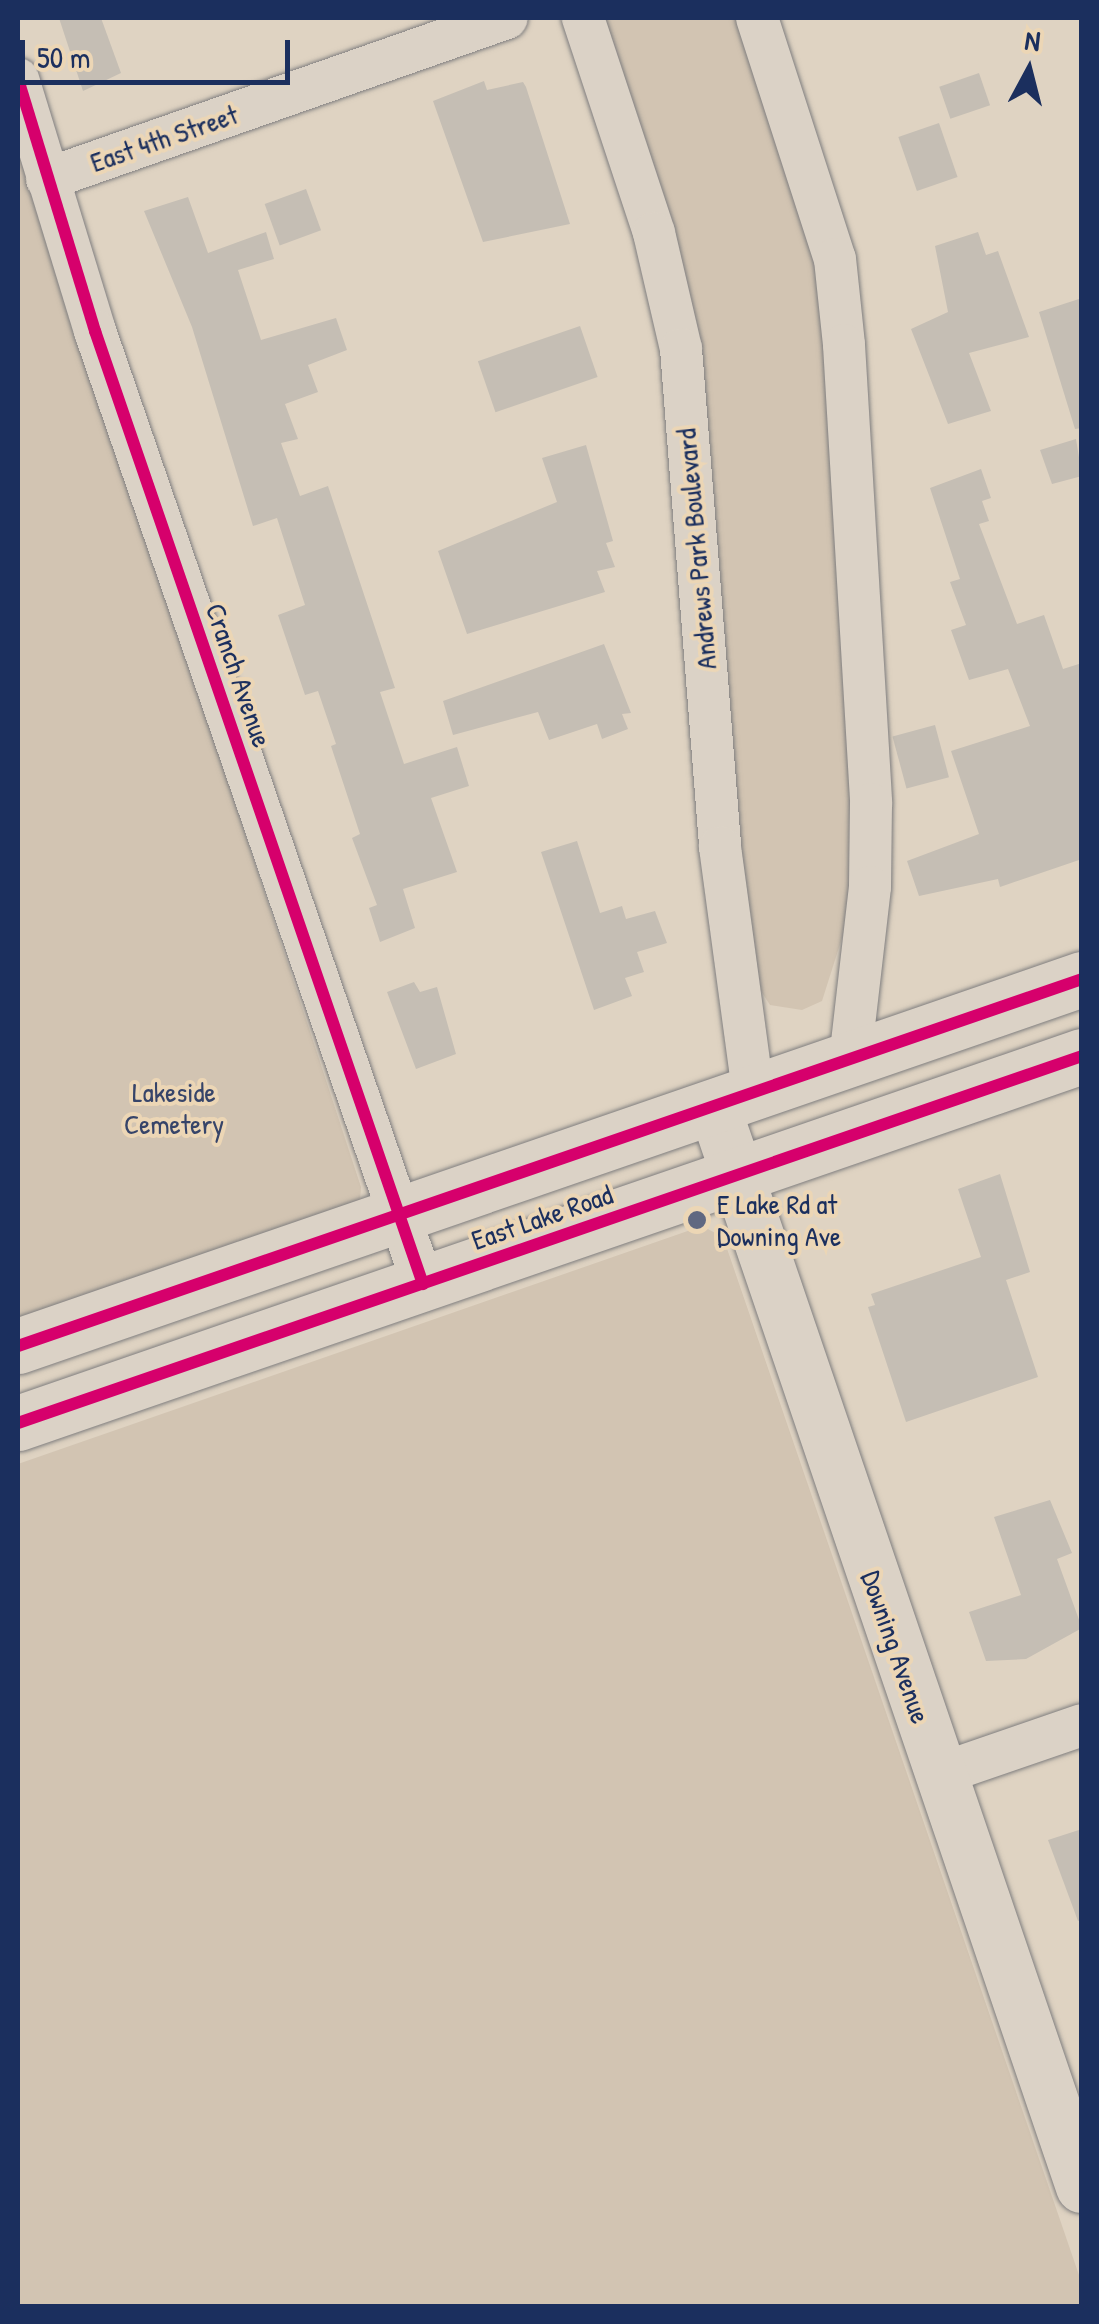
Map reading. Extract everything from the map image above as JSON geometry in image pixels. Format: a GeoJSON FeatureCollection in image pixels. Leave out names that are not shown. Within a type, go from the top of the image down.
{"type":"FeatureCollection","features":[{"type":"Feature","properties":{"kind":"main road","name":"East Lake Road"},"geometry":{"type":"LineString","coordinates":[[18,1346],[1082,979]]}},
{"type":"Feature","properties":{"kind":"main road","name":"East Lake Road"},"geometry":{"type":"LineString","coordinates":[[18,1423],[1082,1056]]}},
{"type":"Feature","properties":{"kind":"street","name":"East 4th Street"},"geometry":{"type":"LineString","coordinates":[[47,180],[507,18]]}},
{"type":"Feature","properties":{"kind":"street","name":"Andrews Park Boulevard"},"geometry":{"type":"LineString","coordinates":[[583,18],[654,233],[680,349],[730,943],[734,1099]]}},
{"type":"Feature","properties":{"kind":"street"},"geometry":{"type":"LineString","coordinates":[[757,18],[826,226],[844,345],[871,804],[870,887],[850,1058]]}},
{"type":"Feature","properties":{"kind":"street","name":"Cranch Avenue"},"geometry":{"type":"LineString","coordinates":[[18,80],[47,180],[396,1215],[424,1284]]}},
{"type":"Feature","properties":{"kind":"street","name":"Downing Avenue"},"geometry":{"type":"LineString","coordinates":[[734,1099],[736,1174],[1082,2188]]}},
{"type":"Feature","properties":{"kind":"street"},"geometry":{"type":"LineString","coordinates":[[940,1774],[1082,1725]]}},
{"type":"Feature","properties":{"kind":"green space"},"geometry":{"type":"Polygon","coordinates":[[[602,18],[748,18],[818,257],[861,878],[822,1001],[802,1010],[770,1005],[756,983],[747,942],[719,632],[602,18]]]}},
{"type":"Feature","properties":{"kind":"green space","name":"Lakeside Cemetery"},"geometry":{"type":"Polygon","coordinates":[[[18,141],[361,1187],[360,1200],[18,1327],[18,141]]]}},
{"type":"Feature","properties":{"kind":"green space"},"geometry":{"type":"Polygon","coordinates":[[[702,1226],[723,1237],[1081,2281],[1081,2306],[18,2306],[18,1464],[702,1226]]]}},
{"type":"Feature","properties":{"kind":"building"},"geometry":{"type":"Polygon","coordinates":[[[59,18],[101,18],[121,73],[83,91],[59,18]]]}},
{"type":"Feature","properties":{"kind":"building"},"geometry":{"type":"Polygon","coordinates":[[[979,73],[990,105],[950,119],[939,87],[979,73]]]}},
{"type":"Feature","properties":{"kind":"building"},"geometry":{"type":"Polygon","coordinates":[[[484,81],[487,90],[523,82],[570,224],[483,242],[433,101],[484,81]]]}},
{"type":"Feature","properties":{"kind":"building"},"geometry":{"type":"Polygon","coordinates":[[[939,123],[958,177],[917,191],[898,137],[939,123]]]}},
{"type":"Feature","properties":{"kind":"building"},"geometry":{"type":"Polygon","coordinates":[[[306,189],[321,230],[280,245],[265,204],[306,189]]]}},
{"type":"Feature","properties":{"kind":"building"},"geometry":{"type":"Polygon","coordinates":[[[188,197],[208,253],[266,232],[274,259],[238,270],[261,340],[336,318],[347,350],[308,365],[318,392],[285,404],[298,439],[281,443],[300,496],[328,486],[395,688],[380,692],[404,764],[457,747],[469,786],[431,798],[457,872],[403,889],[415,928],[380,942],[369,908],[377,905],[352,838],[360,834],[331,746],[336,744],[318,691],[305,695],[278,615],[305,605],[277,518],[253,526],[192,327],[144,211],[188,197]]]}},
{"type":"Feature","properties":{"kind":"building"},"geometry":{"type":"Polygon","coordinates":[[[978,232],[986,255],[998,251],[1029,337],[969,353],[991,411],[948,424],[911,329],[948,312],[935,246],[978,232]]]}},
{"type":"Feature","properties":{"kind":"building"},"geometry":{"type":"Polygon","coordinates":[[[1082,298],[1082,428],[1075,429],[1039,312],[1082,298]]]}},
{"type":"Feature","properties":{"kind":"building"},"geometry":{"type":"Polygon","coordinates":[[[580,326],[598,377],[495,412],[478,361],[580,326]]]}},
{"type":"Feature","properties":{"kind":"building"},"geometry":{"type":"Polygon","coordinates":[[[1076,439],[1082,476],[1052,484],[1040,450],[1076,439]]]}},
{"type":"Feature","properties":{"kind":"building"},"geometry":{"type":"Polygon","coordinates":[[[586,445],[613,541],[606,543],[615,567],[597,571],[605,592],[467,634],[438,551],[557,502],[542,458],[586,445]]]}},
{"type":"Feature","properties":{"kind":"building"},"geometry":{"type":"Polygon","coordinates":[[[981,469],[991,498],[982,501],[989,521],[979,524],[1017,624],[1044,615],[1063,669],[1082,663],[1082,859],[1000,887],[998,879],[919,896],[907,861],[979,834],[951,751],[1030,726],[1008,669],[969,680],[951,630],[966,625],[950,582],[960,579],[930,488],[981,469]]]}},
{"type":"Feature","properties":{"kind":"building"},"geometry":{"type":"Polygon","coordinates":[[[604,644],[631,713],[622,714],[628,729],[602,739],[597,724],[549,740],[538,712],[453,735],[443,701],[604,644]]]}},
{"type":"Feature","properties":{"kind":"building"},"geometry":{"type":"Polygon","coordinates":[[[935,725],[949,777],[906,789],[892,736],[935,725]]]}},
{"type":"Feature","properties":{"kind":"building"},"geometry":{"type":"Polygon","coordinates":[[[577,841],[600,913],[622,906],[626,919],[655,911],[667,943],[637,952],[644,972],[625,978],[632,996],[594,1010],[541,852],[577,841]]]}},
{"type":"Feature","properties":{"kind":"building"},"geometry":{"type":"Polygon","coordinates":[[[414,982],[420,992],[437,987],[456,1054],[416,1069],[387,992],[414,982]]]}},
{"type":"Feature","properties":{"kind":"building"},"geometry":{"type":"Polygon","coordinates":[[[1000,1174],[1030,1272],[1006,1280],[1038,1377],[906,1422],[868,1307],[875,1305],[871,1294],[981,1257],[958,1189],[1000,1174]]]}},
{"type":"Feature","properties":{"kind":"building"},"geometry":{"type":"Polygon","coordinates":[[[1050,1500],[1072,1553],[1057,1559],[1082,1628],[1026,1659],[986,1661],[969,1612],[1021,1595],[994,1517],[1050,1500]]]}},
{"type":"Feature","properties":{"kind":"building"},"geometry":{"type":"Polygon","coordinates":[[[1082,1829],[1082,1920],[1078,1921],[1048,1840],[1082,1829]]]}},
{"type":"Feature","properties":{"kind":"cycle path"},"geometry":{"type":"LineString","coordinates":[[18,79],[95,331],[423,1284]]}},
{"type":"Feature","properties":{"kind":"cycle path"},"geometry":{"type":"LineString","coordinates":[[18,1346],[1082,979]]}},
{"type":"Feature","properties":{"kind":"cycle path"},"geometry":{"type":"LineString","coordinates":[[18,1423],[1082,1056]]}},
{"type":"Feature","properties":{"kind":"place","name":"E Lake Rd at Downing Ave"},"geometry":{"type":"Point","coordinates":[697,1220]}}]}
